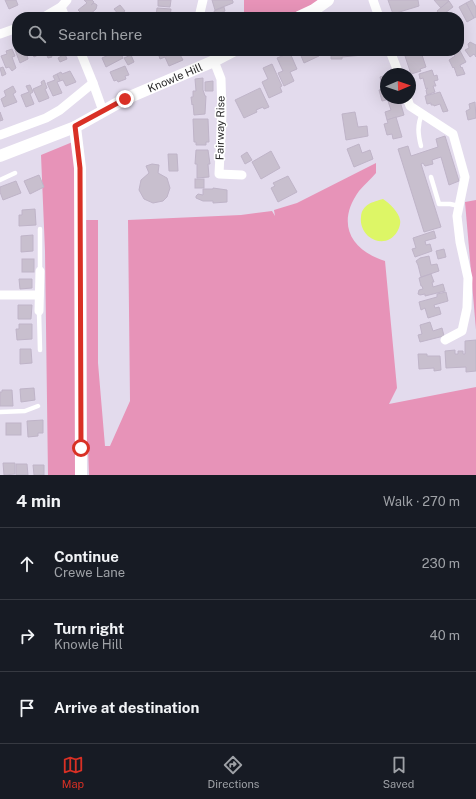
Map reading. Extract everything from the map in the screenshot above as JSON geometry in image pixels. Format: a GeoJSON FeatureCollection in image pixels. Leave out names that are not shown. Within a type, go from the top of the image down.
{"type":"FeatureCollection","features":[{"type":"Feature","properties":{"kind":"street"},"geometry":{"type":"LineString","coordinates":[[200,12],[204,0]]}},
{"type":"Feature","properties":{"kind":"street"},"geometry":{"type":"LineString","coordinates":[[310,12],[328,0]]}},
{"type":"Feature","properties":{"kind":"street"},"geometry":{"type":"LineString","coordinates":[[373,0],[377,12]]}},
{"type":"Feature","properties":{"kind":"street"},"geometry":{"type":"LineString","coordinates":[[52,12],[64,4]]}},
{"type":"Feature","properties":{"kind":"street"},"geometry":{"type":"LineString","coordinates":[[0,34],[12,30]]}},
{"type":"Feature","properties":{"kind":"street"},"geometry":{"type":"LineString","coordinates":[[82,56],[94,83],[103,111]]}},
{"type":"Feature","properties":{"kind":"street","name":"Knowle Hill"},"geometry":{"type":"LineString","coordinates":[[0,156],[75,126],[125,99],[224,56]]}},
{"type":"Feature","properties":{"kind":"street"},"geometry":{"type":"LineString","coordinates":[[392,56],[397,68]]}},
{"type":"Feature","properties":{"kind":"street","name":"Fairway Rise"},"geometry":{"type":"LineString","coordinates":[[214,61],[221,79],[222,114],[219,174],[242,175]]}},
{"type":"Feature","properties":{"kind":"street"},"geometry":{"type":"LineString","coordinates":[[0,135],[46,118],[60,110],[94,83]]}},
{"type":"Feature","properties":{"kind":"street"},"geometry":{"type":"LineString","coordinates":[[409,104],[410,106],[453,134],[465,177],[457,216],[460,242],[468,278],[468,308],[462,331],[445,340]]}},
{"type":"Feature","properties":{"kind":"street"},"geometry":{"type":"LineString","coordinates":[[75,126],[80,174],[81,475]]}},
{"type":"Feature","properties":{"kind":"street"},"geometry":{"type":"LineString","coordinates":[[40,271],[40,311]]}},
{"type":"Feature","properties":{"kind":"street"},"geometry":{"type":"LineString","coordinates":[[0,294],[39,295]]}},
{"type":"Feature","properties":{"kind":"lane"},"geometry":{"type":"LineString","coordinates":[[420,146],[418,134],[419,120],[422,114]]}},
{"type":"Feature","properties":{"kind":"lane"},"geometry":{"type":"LineString","coordinates":[[0,180],[15,173]]}},
{"type":"Feature","properties":{"kind":"lane"},"geometry":{"type":"LineString","coordinates":[[431,177],[439,204],[459,206]]}},
{"type":"Feature","properties":{"kind":"lane"},"geometry":{"type":"LineString","coordinates":[[40,228],[40,271]]}},
{"type":"Feature","properties":{"kind":"lane"},"geometry":{"type":"LineString","coordinates":[[40,311],[40,350]]}},
{"type":"Feature","properties":{"kind":"lane"},"geometry":{"type":"LineString","coordinates":[[0,412],[25,411],[38,406]]}},
{"type":"Feature","properties":{"kind":"shaded area"},"geometry":{"type":"Polygon","coordinates":[[[244,0],[328,0],[308,12],[244,12],[244,0]]]}},
{"type":"Feature","properties":{"kind":"shaded area"},"geometry":{"type":"Polygon","coordinates":[[[75,141],[80,220],[98,220],[98,363],[105,446],[110,446],[130,401],[128,220],[241,215],[272,211],[275,216],[274,210],[297,203],[376,163],[376,173],[359,191],[352,203],[348,214],[348,224],[350,234],[363,250],[385,261],[397,388],[389,404],[476,387],[476,475],[89,475],[88,447],[81,448],[81,475],[48,475],[45,251],[41,155],[75,141]]]}},
{"type":"Feature","properties":{"kind":"shaded area"},"geometry":{"type":"Polygon","coordinates":[[[383,199],[396,211],[400,223],[394,236],[387,240],[380,241],[372,239],[366,234],[361,225],[361,217],[363,209],[366,206],[383,199]]]}},
{"type":"Feature","properties":{"kind":"shaded area"},"geometry":{"type":"Polygon","coordinates":[[[476,200],[476,330],[465,202],[476,200]]]}},
{"type":"Feature","properties":{"kind":"building"},"geometry":{"type":"Polygon","coordinates":[[[5,0],[16,0],[18,5],[9,9],[5,0]]]}},
{"type":"Feature","properties":{"kind":"building"},"geometry":{"type":"Polygon","coordinates":[[[84,0],[92,0],[94,2],[91,5],[94,3],[97,5],[96,9],[93,12],[80,12],[78,10],[87,3],[84,0]]]}},
{"type":"Feature","properties":{"kind":"building"},"geometry":{"type":"Polygon","coordinates":[[[158,0],[171,0],[170,7],[158,6],[158,0]]]}},
{"type":"Feature","properties":{"kind":"building"},"geometry":{"type":"Polygon","coordinates":[[[212,0],[232,0],[233,3],[215,10],[212,0]]]}},
{"type":"Feature","properties":{"kind":"building"},"geometry":{"type":"Polygon","coordinates":[[[388,0],[418,0],[419,6],[400,12],[392,12],[388,0]]]}},
{"type":"Feature","properties":{"kind":"building"},"geometry":{"type":"Polygon","coordinates":[[[434,0],[448,0],[449,1],[441,8],[434,0]]]}},
{"type":"Feature","properties":{"kind":"building"},"geometry":{"type":"Polygon","coordinates":[[[472,0],[476,7],[476,17],[474,18],[466,3],[472,0]]]}},
{"type":"Feature","properties":{"kind":"building"},"geometry":{"type":"Polygon","coordinates":[[[449,1],[453,7],[446,12],[437,11],[449,1]]]}},
{"type":"Feature","properties":{"kind":"building"},"geometry":{"type":"Polygon","coordinates":[[[466,3],[474,18],[467,22],[464,16],[464,12],[462,12],[459,7],[466,3]]]}},
{"type":"Feature","properties":{"kind":"building"},"geometry":{"type":"Polygon","coordinates":[[[120,5],[125,11],[116,12],[114,9],[120,5]]]}},
{"type":"Feature","properties":{"kind":"building"},"geometry":{"type":"Polygon","coordinates":[[[224,7],[225,11],[214,12],[224,7]]]}},
{"type":"Feature","properties":{"kind":"building"},"geometry":{"type":"Polygon","coordinates":[[[157,8],[171,9],[171,12],[157,12],[157,8]]]}},
{"type":"Feature","properties":{"kind":"building"},"geometry":{"type":"Polygon","coordinates":[[[470,42],[476,45],[476,57],[474,54],[470,57],[465,50],[469,48],[468,44],[470,42]]]}},
{"type":"Feature","properties":{"kind":"building"},"geometry":{"type":"Polygon","coordinates":[[[12,49],[12,56],[15,56],[12,57],[16,68],[12,71],[9,67],[6,68],[1,56],[7,54],[6,51],[12,49]]]}},
{"type":"Feature","properties":{"kind":"building"},"geometry":{"type":"Polygon","coordinates":[[[17,56],[27,56],[28,59],[20,63],[17,56]]]}},
{"type":"Feature","properties":{"kind":"building"},"geometry":{"type":"Polygon","coordinates":[[[66,56],[67,59],[60,62],[58,58],[66,56]]]}},
{"type":"Feature","properties":{"kind":"building"},"geometry":{"type":"Polygon","coordinates":[[[106,56],[122,56],[123,58],[106,67],[102,58],[106,56]]]}},
{"type":"Feature","properties":{"kind":"building"},"geometry":{"type":"Polygon","coordinates":[[[131,56],[134,62],[128,65],[124,58],[131,56]]]}},
{"type":"Feature","properties":{"kind":"building"},"geometry":{"type":"Polygon","coordinates":[[[159,56],[181,56],[183,60],[169,66],[165,57],[160,59],[159,56]]]}},
{"type":"Feature","properties":{"kind":"building"},"geometry":{"type":"Polygon","coordinates":[[[282,56],[291,56],[297,69],[290,72],[294,81],[284,86],[278,73],[283,71],[277,58],[282,56]]]}},
{"type":"Feature","properties":{"kind":"building"},"geometry":{"type":"Polygon","coordinates":[[[301,56],[319,56],[304,63],[301,56]]]}},
{"type":"Feature","properties":{"kind":"building"},"geometry":{"type":"Polygon","coordinates":[[[331,56],[352,56],[342,57],[342,59],[331,59],[331,56]]]}},
{"type":"Feature","properties":{"kind":"building"},"geometry":{"type":"Polygon","coordinates":[[[405,56],[422,56],[426,67],[420,69],[421,71],[416,72],[416,68],[409,68],[405,56]]]}},
{"type":"Feature","properties":{"kind":"building"},"geometry":{"type":"Polygon","coordinates":[[[455,56],[463,56],[466,62],[460,65],[465,74],[457,76],[454,67],[453,68],[449,60],[455,56]]]}},
{"type":"Feature","properties":{"kind":"building"},"geometry":{"type":"Polygon","coordinates":[[[272,64],[282,86],[280,87],[282,92],[269,98],[262,82],[268,79],[263,68],[272,64]]]}},
{"type":"Feature","properties":{"kind":"building"},"geometry":{"type":"Polygon","coordinates":[[[125,66],[129,75],[125,76],[126,79],[118,82],[117,80],[114,81],[110,72],[125,66]]]}},
{"type":"Feature","properties":{"kind":"building"},"geometry":{"type":"Polygon","coordinates":[[[3,67],[6,74],[2,76],[0,68],[3,67]]]}},
{"type":"Feature","properties":{"kind":"building"},"geometry":{"type":"Polygon","coordinates":[[[432,70],[434,76],[437,75],[438,80],[434,81],[436,86],[433,86],[435,92],[427,95],[426,90],[428,88],[426,89],[423,78],[420,79],[419,74],[432,70]]]}},
{"type":"Feature","properties":{"kind":"building"},"geometry":{"type":"Polygon","coordinates":[[[70,71],[76,82],[66,86],[63,80],[60,81],[57,74],[70,71]]]}},
{"type":"Feature","properties":{"kind":"building"},"geometry":{"type":"Polygon","coordinates":[[[57,74],[60,81],[57,82],[62,93],[53,96],[47,83],[55,80],[53,76],[57,74]]]}},
{"type":"Feature","properties":{"kind":"building"},"geometry":{"type":"Polygon","coordinates":[[[203,78],[203,90],[206,96],[205,114],[194,115],[191,97],[193,97],[193,91],[196,91],[195,79],[203,78]]]}},
{"type":"Feature","properties":{"kind":"building"},"geometry":{"type":"Polygon","coordinates":[[[44,80],[47,88],[45,89],[49,98],[39,102],[33,89],[42,85],[41,82],[44,80]]]}},
{"type":"Feature","properties":{"kind":"building"},"geometry":{"type":"Polygon","coordinates":[[[213,81],[213,91],[205,91],[205,82],[213,81]]]}},
{"type":"Feature","properties":{"kind":"building"},"geometry":{"type":"Polygon","coordinates":[[[30,85],[33,92],[30,94],[34,104],[26,107],[21,95],[29,92],[26,86],[30,85]]]}},
{"type":"Feature","properties":{"kind":"building"},"geometry":{"type":"Polygon","coordinates":[[[13,86],[16,92],[13,94],[17,102],[4,107],[1,99],[6,96],[4,91],[13,86]]]}},
{"type":"Feature","properties":{"kind":"building"},"geometry":{"type":"Polygon","coordinates":[[[260,88],[269,107],[264,109],[263,107],[256,110],[257,112],[244,118],[235,100],[260,88]]]}},
{"type":"Feature","properties":{"kind":"building"},"geometry":{"type":"Polygon","coordinates":[[[440,92],[448,111],[443,112],[440,104],[434,106],[431,105],[431,103],[427,104],[425,96],[440,92]]]}},
{"type":"Feature","properties":{"kind":"building"},"geometry":{"type":"Polygon","coordinates":[[[475,102],[476,118],[468,120],[466,111],[470,109],[469,104],[475,102]]]}},
{"type":"Feature","properties":{"kind":"building"},"geometry":{"type":"Polygon","coordinates":[[[389,104],[401,104],[404,115],[387,120],[385,112],[391,110],[389,104]]]}},
{"type":"Feature","properties":{"kind":"building"},"geometry":{"type":"Polygon","coordinates":[[[0,112],[3,120],[0,121],[0,112]]]}},
{"type":"Feature","properties":{"kind":"building"},"geometry":{"type":"Polygon","coordinates":[[[355,112],[358,127],[367,126],[368,136],[346,140],[342,114],[355,112]]]}},
{"type":"Feature","properties":{"kind":"building"},"geometry":{"type":"Polygon","coordinates":[[[396,117],[402,137],[393,139],[392,134],[387,135],[384,124],[388,123],[387,120],[396,117]]]}},
{"type":"Feature","properties":{"kind":"building"},"geometry":{"type":"Polygon","coordinates":[[[193,119],[208,119],[209,142],[206,142],[206,145],[196,145],[196,142],[194,142],[193,119]]]}},
{"type":"Feature","properties":{"kind":"building"},"geometry":{"type":"Polygon","coordinates":[[[445,136],[459,181],[449,185],[441,157],[432,160],[433,164],[425,166],[423,163],[421,164],[441,227],[424,232],[398,149],[408,146],[411,156],[438,147],[436,139],[445,136]]]}},
{"type":"Feature","properties":{"kind":"building"},"geometry":{"type":"Polygon","coordinates":[[[359,144],[362,153],[370,150],[373,159],[354,167],[347,149],[359,144]]]}},
{"type":"Feature","properties":{"kind":"building"},"geometry":{"type":"Polygon","coordinates":[[[196,150],[208,150],[210,164],[208,164],[209,177],[197,178],[197,164],[195,164],[196,150]]]}},
{"type":"Feature","properties":{"kind":"building"},"geometry":{"type":"Polygon","coordinates":[[[271,151],[280,168],[261,179],[252,162],[271,151]]]}},
{"type":"Feature","properties":{"kind":"building"},"geometry":{"type":"Polygon","coordinates":[[[247,152],[252,160],[245,164],[241,156],[247,152]]]}},
{"type":"Feature","properties":{"kind":"building"},"geometry":{"type":"Polygon","coordinates":[[[168,154],[177,154],[178,171],[169,171],[168,154]]]}},
{"type":"Feature","properties":{"kind":"building"},"geometry":{"type":"Polygon","coordinates":[[[152,164],[159,165],[158,173],[167,178],[170,188],[167,197],[163,201],[153,203],[144,199],[139,190],[141,180],[149,173],[146,166],[152,164]]]}},
{"type":"Feature","properties":{"kind":"building"},"geometry":{"type":"Polygon","coordinates":[[[39,175],[44,187],[30,194],[24,181],[39,175]]]}},
{"type":"Feature","properties":{"kind":"building"},"geometry":{"type":"Polygon","coordinates":[[[288,176],[297,192],[278,202],[271,188],[275,186],[273,183],[288,176]]]}},
{"type":"Feature","properties":{"kind":"building"},"geometry":{"type":"Polygon","coordinates":[[[195,179],[204,179],[204,188],[195,188],[195,179]]]}},
{"type":"Feature","properties":{"kind":"building"},"geometry":{"type":"Polygon","coordinates":[[[16,181],[21,193],[3,200],[0,187],[16,181]]]}},
{"type":"Feature","properties":{"kind":"building"},"geometry":{"type":"Polygon","coordinates":[[[213,188],[227,190],[227,202],[213,203],[213,201],[203,201],[196,198],[198,194],[203,195],[203,189],[213,188]]]}},
{"type":"Feature","properties":{"kind":"building"},"geometry":{"type":"Polygon","coordinates":[[[35,209],[36,225],[19,226],[19,215],[22,215],[22,210],[35,209]]]}},
{"type":"Feature","properties":{"kind":"building"},"geometry":{"type":"Polygon","coordinates":[[[434,231],[436,238],[425,241],[426,245],[430,244],[432,251],[415,257],[412,249],[416,248],[413,238],[434,231]]]}},
{"type":"Feature","properties":{"kind":"building"},"geometry":{"type":"Polygon","coordinates":[[[33,235],[33,251],[21,252],[21,236],[33,235]]]}},
{"type":"Feature","properties":{"kind":"building"},"geometry":{"type":"Polygon","coordinates":[[[444,249],[446,257],[438,259],[436,251],[444,249]]]}},
{"type":"Feature","properties":{"kind":"building"},"geometry":{"type":"Polygon","coordinates":[[[429,256],[431,265],[437,264],[439,271],[421,277],[416,261],[420,258],[429,256]]]}},
{"type":"Feature","properties":{"kind":"building"},"geometry":{"type":"Polygon","coordinates":[[[22,259],[34,259],[34,272],[22,272],[22,259]]]}},
{"type":"Feature","properties":{"kind":"building"},"geometry":{"type":"Polygon","coordinates":[[[431,274],[434,282],[432,282],[433,287],[443,284],[445,291],[425,296],[425,294],[418,294],[419,290],[423,289],[419,278],[431,274]]]}},
{"type":"Feature","properties":{"kind":"building"},"geometry":{"type":"Polygon","coordinates":[[[19,279],[32,279],[32,288],[20,289],[19,279]]]}},
{"type":"Feature","properties":{"kind":"building"},"geometry":{"type":"Polygon","coordinates":[[[446,292],[448,301],[434,305],[435,308],[439,307],[441,314],[428,318],[425,308],[421,310],[419,302],[437,297],[437,294],[446,292]]]}},
{"type":"Feature","properties":{"kind":"building"},"geometry":{"type":"Polygon","coordinates":[[[18,305],[32,305],[31,319],[18,319],[18,305]]]}},
{"type":"Feature","properties":{"kind":"building"},"geometry":{"type":"Polygon","coordinates":[[[430,322],[433,331],[442,328],[444,336],[420,342],[418,335],[422,334],[420,325],[430,322]]]}},
{"type":"Feature","properties":{"kind":"building"},"geometry":{"type":"Polygon","coordinates":[[[19,324],[32,324],[32,339],[17,340],[16,329],[19,329],[19,324]]]}},
{"type":"Feature","properties":{"kind":"building"},"geometry":{"type":"Polygon","coordinates":[[[476,340],[476,371],[466,372],[466,367],[446,368],[445,351],[455,350],[455,354],[458,354],[458,351],[463,351],[463,354],[465,354],[465,341],[476,340]]]}},
{"type":"Feature","properties":{"kind":"building"},"geometry":{"type":"Polygon","coordinates":[[[20,349],[31,349],[32,363],[20,364],[20,349]]]}},
{"type":"Feature","properties":{"kind":"building"},"geometry":{"type":"Polygon","coordinates":[[[418,354],[440,356],[441,370],[434,371],[434,368],[419,369],[418,354]]]}},
{"type":"Feature","properties":{"kind":"building"},"geometry":{"type":"Polygon","coordinates":[[[34,388],[35,400],[21,402],[20,389],[34,388]]]}},
{"type":"Feature","properties":{"kind":"building"},"geometry":{"type":"Polygon","coordinates":[[[2,390],[12,390],[13,406],[0,406],[0,392],[2,392],[2,390]]]}},
{"type":"Feature","properties":{"kind":"building"},"geometry":{"type":"Polygon","coordinates":[[[43,420],[43,433],[38,433],[38,436],[28,437],[27,421],[43,420]]]}},
{"type":"Feature","properties":{"kind":"building"},"geometry":{"type":"Polygon","coordinates":[[[6,423],[21,423],[21,435],[6,435],[6,423]]]}},
{"type":"Feature","properties":{"kind":"building"},"geometry":{"type":"Polygon","coordinates":[[[3,463],[15,463],[15,474],[4,475],[3,463]]]}},
{"type":"Feature","properties":{"kind":"building"},"geometry":{"type":"Polygon","coordinates":[[[16,464],[27,464],[28,475],[16,475],[16,464]]]}},
{"type":"Feature","properties":{"kind":"building"},"geometry":{"type":"Polygon","coordinates":[[[33,465],[44,465],[44,475],[34,475],[33,465]]]}},
{"type":"Feature","properties":{"kind":"route"},"geometry":{"type":"LineString","coordinates":[[81,448],[80,168],[75,126],[125,99]]}}]}
